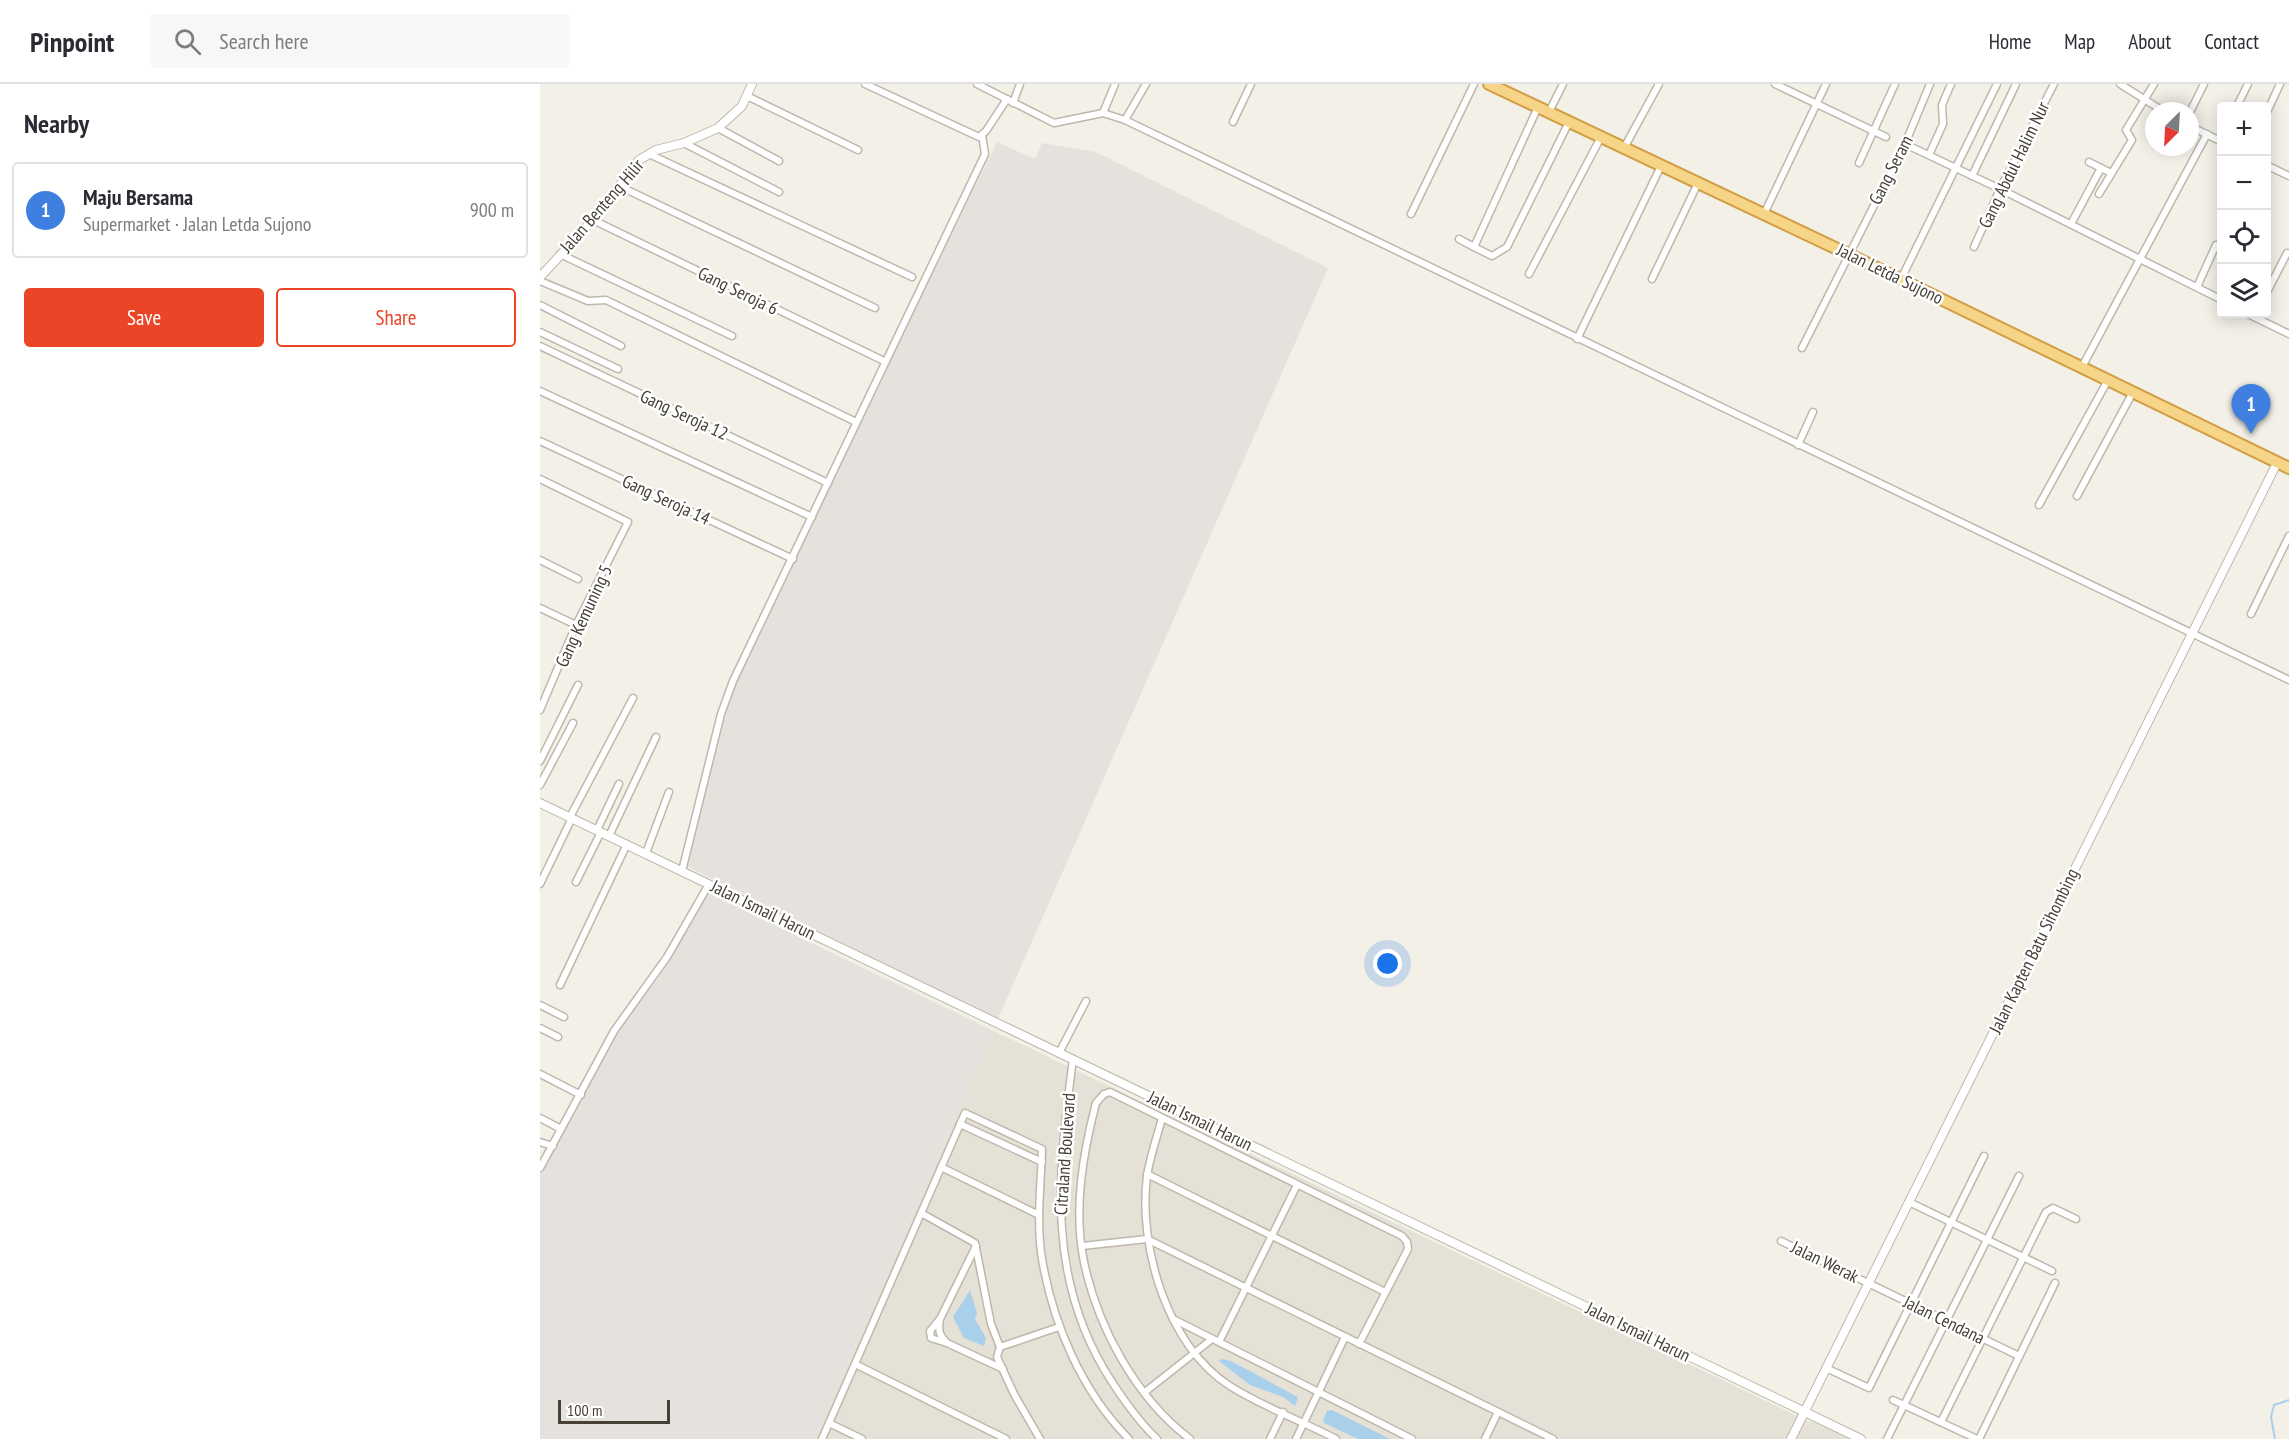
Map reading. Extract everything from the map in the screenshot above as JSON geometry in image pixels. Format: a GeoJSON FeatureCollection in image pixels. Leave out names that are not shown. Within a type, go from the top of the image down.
{"type":"FeatureCollection","features":[{"type":"Feature","properties":{"kind":"highway","name":"Jalan Letda Sujono"},"geometry":{"type":"LineString","coordinates":[[1495,85],[2289,468]]}},
{"type":"Feature","properties":{"kind":"street","name":"Jalan Benteng Hilir"},"geometry":{"type":"LineString","coordinates":[[540,279],[560,254],[593,220],[634,166],[649,154],[684,143],[718,128],[735,115],[752,84]]}},
{"type":"Feature","properties":{"kind":"street"},"geometry":{"type":"LineString","coordinates":[[865,84],[969,133],[982,135]]}},
{"type":"Feature","properties":{"kind":"street"},"geometry":{"type":"LineString","coordinates":[[977,84],[1054,123],[1103,113],[1125,120],[1576,339],[2289,680]]}},
{"type":"Feature","properties":{"kind":"street"},"geometry":{"type":"LineString","coordinates":[[682,871],[728,692],[985,154],[982,135],[1010,101],[1020,84]]}},
{"type":"Feature","properties":{"kind":"street"},"geometry":{"type":"LineString","coordinates":[[1103,113],[1115,84]]}},
{"type":"Feature","properties":{"kind":"street"},"geometry":{"type":"LineString","coordinates":[[1125,120],[1146,84]]}},
{"type":"Feature","properties":{"kind":"street"},"geometry":{"type":"LineString","coordinates":[[1233,122],[1251,84]]}},
{"type":"Feature","properties":{"kind":"street"},"geometry":{"type":"LineString","coordinates":[[1411,214],[1474,84]]}},
{"type":"Feature","properties":{"kind":"street"},"geometry":{"type":"LineString","coordinates":[[1549,112],[1563,84]]}},
{"type":"Feature","properties":{"kind":"street"},"geometry":{"type":"LineString","coordinates":[[1624,148],[1659,84]]}},
{"type":"Feature","properties":{"kind":"street"},"geometry":{"type":"LineString","coordinates":[[1775,84],[1886,137]]}},
{"type":"Feature","properties":{"kind":"street"},"geometry":{"type":"LineString","coordinates":[[1764,214],[1826,84]]}},
{"type":"Feature","properties":{"kind":"street"},"geometry":{"type":"LineString","coordinates":[[1859,163],[1895,84]]}},
{"type":"Feature","properties":{"kind":"street","name":"Gang Seram"},"geometry":{"type":"LineString","coordinates":[[1802,348],[1905,144],[1930,84]]}},
{"type":"Feature","properties":{"kind":"street"},"geometry":{"type":"LineString","coordinates":[[1929,155],[1943,124],[1942,105],[1951,84]]}},
{"type":"Feature","properties":{"kind":"street"},"geometry":{"type":"LineString","coordinates":[[1901,279],[1957,169],[1996,84]]}},
{"type":"Feature","properties":{"kind":"street"},"geometry":{"type":"LineString","coordinates":[[1972,176],[2016,84]]}},
{"type":"Feature","properties":{"kind":"street","name":"Gang Abdul Halim Nur"},"geometry":{"type":"LineString","coordinates":[[1974,247],[2000,189],[2054,84]]}},
{"type":"Feature","properties":{"kind":"street"},"geometry":{"type":"LineString","coordinates":[[2120,84],[2145,101]]}},
{"type":"Feature","properties":{"kind":"street"},"geometry":{"type":"LineString","coordinates":[[2099,194],[2132,140],[2126,130],[2154,84]]}},
{"type":"Feature","properties":{"kind":"street"},"geometry":{"type":"LineString","coordinates":[[2195,102],[2204,84]]}},
{"type":"Feature","properties":{"kind":"street"},"geometry":{"type":"LineString","coordinates":[[2239,102],[2248,84]]}},
{"type":"Feature","properties":{"kind":"street"},"geometry":{"type":"LineString","coordinates":[[2271,103],[2280,84]]}},
{"type":"Feature","properties":{"kind":"street"},"geometry":{"type":"LineString","coordinates":[[747,96],[858,150]]}},
{"type":"Feature","properties":{"kind":"street"},"geometry":{"type":"LineString","coordinates":[[1474,247],[1538,107]]}},
{"type":"Feature","properties":{"kind":"street"},"geometry":{"type":"LineString","coordinates":[[1459,239],[1492,256],[1507,247],[1569,122]]}},
{"type":"Feature","properties":{"kind":"street"},"geometry":{"type":"LineString","coordinates":[[718,128],[779,161]]}},
{"type":"Feature","properties":{"kind":"street"},"geometry":{"type":"LineString","coordinates":[[2199,130],[2217,138]]}},
{"type":"Feature","properties":{"kind":"street"},"geometry":{"type":"LineString","coordinates":[[2082,367],[2207,134]]}},
{"type":"Feature","properties":{"kind":"street"},"geometry":{"type":"LineString","coordinates":[[1529,274],[1601,137]]}},
{"type":"Feature","properties":{"kind":"street"},"geometry":{"type":"LineString","coordinates":[[684,143],[779,192]]}},
{"type":"Feature","properties":{"kind":"street"},"geometry":{"type":"LineString","coordinates":[[1905,144],[2217,297]]}},
{"type":"Feature","properties":{"kind":"street"},"geometry":{"type":"LineString","coordinates":[[649,154],[912,277]]}},
{"type":"Feature","properties":{"kind":"street"},"geometry":{"type":"LineString","coordinates":[[2089,162],[2111,173]]}},
{"type":"Feature","properties":{"kind":"street"},"geometry":{"type":"LineString","coordinates":[[1576,339],[1661,166]]}},
{"type":"Feature","properties":{"kind":"street"},"geometry":{"type":"LineString","coordinates":[[2271,167],[2289,176]]}},
{"type":"Feature","properties":{"kind":"street"},"geometry":{"type":"LineString","coordinates":[[2071,224],[2101,168]]}},
{"type":"Feature","properties":{"kind":"street"},"geometry":{"type":"LineString","coordinates":[[1652,279],[1698,183]]}},
{"type":"Feature","properties":{"kind":"street"},"geometry":{"type":"LineString","coordinates":[[619,186],[875,308]]}},
{"type":"Feature","properties":{"kind":"street","name":"Gang Seroja 6"},"geometry":{"type":"LineString","coordinates":[[593,220],[884,362]]}},
{"type":"Feature","properties":{"kind":"street"},"geometry":{"type":"LineString","coordinates":[[2197,287],[2217,245]]}},
{"type":"Feature","properties":{"kind":"street"},"geometry":{"type":"LineString","coordinates":[[2271,284],[2287,253]]}},
{"type":"Feature","properties":{"kind":"street"},"geometry":{"type":"LineString","coordinates":[[560,254],[732,336]]}},
{"type":"Feature","properties":{"kind":"street"},"geometry":{"type":"LineString","coordinates":[[540,279],[588,301],[606,300],[856,422]]}},
{"type":"Feature","properties":{"kind":"street"},"geometry":{"type":"LineString","coordinates":[[540,305],[621,346]]}},
{"type":"Feature","properties":{"kind":"street"},"geometry":{"type":"LineString","coordinates":[[2261,318],[2289,334]]}},
{"type":"Feature","properties":{"kind":"street"},"geometry":{"type":"LineString","coordinates":[[540,332],[618,369]]}},
{"type":"Feature","properties":{"kind":"street","name":"Gang Seroja 12"},"geometry":{"type":"LineString","coordinates":[[540,346],[828,483]]}},
{"type":"Feature","properties":{"kind":"street"},"geometry":{"type":"LineString","coordinates":[[2038,505],[2108,380]]}},
{"type":"Feature","properties":{"kind":"street"},"geometry":{"type":"LineString","coordinates":[[540,391],[812,517]]}},
{"type":"Feature","properties":{"kind":"street"},"geometry":{"type":"LineString","coordinates":[[2077,496],[2133,392]]}},
{"type":"Feature","properties":{"kind":"street"},"geometry":{"type":"LineString","coordinates":[[1798,445],[1813,412]]}},
{"type":"Feature","properties":{"kind":"street","name":"Gang Seroja 14"},"geometry":{"type":"LineString","coordinates":[[540,441],[793,559]]}},
{"type":"Feature","properties":{"kind":"street","name":"Jalan Kapten Batu Sihombing"},"geometry":{"type":"LineString","coordinates":[[1791,1439],[2277,463]]}},
{"type":"Feature","properties":{"kind":"street","name":"Gang Kemuning 5"},"geometry":{"type":"LineString","coordinates":[[540,479],[628,522],[576,625],[540,710]]}},
{"type":"Feature","properties":{"kind":"street"},"geometry":{"type":"LineString","coordinates":[[2251,614],[2289,536]]}},
{"type":"Feature","properties":{"kind":"street"},"geometry":{"type":"LineString","coordinates":[[540,560],[578,579]]}},
{"type":"Feature","properties":{"kind":"street"},"geometry":{"type":"LineString","coordinates":[[540,608],[576,625]]}},
{"type":"Feature","properties":{"kind":"street"},"geometry":{"type":"LineString","coordinates":[[540,761],[578,685]]}},
{"type":"Feature","properties":{"kind":"street"},"geometry":{"type":"LineString","coordinates":[[540,884],[571,817],[633,698]]}},
{"type":"Feature","properties":{"kind":"street"},"geometry":{"type":"LineString","coordinates":[[540,785],[573,723]]}},
{"type":"Feature","properties":{"kind":"street"},"geometry":{"type":"LineString","coordinates":[[609,836],[656,737]]}},
{"type":"Feature","properties":{"kind":"street"},"geometry":{"type":"LineString","coordinates":[[576,882],[619,784]]}},
{"type":"Feature","properties":{"kind":"street"},"geometry":{"type":"LineString","coordinates":[[646,853],[669,792]]}},
{"type":"Feature","properties":{"kind":"street","name":"Jalan Ismail Harun"},"geometry":{"type":"LineString","coordinates":[[540,802],[1861,1439]]}},
{"type":"Feature","properties":{"kind":"street"},"geometry":{"type":"LineString","coordinates":[[560,985],[627,844]]}},
{"type":"Feature","properties":{"kind":"street"},"geometry":{"type":"LineString","coordinates":[[540,1168],[545,1143],[561,1129],[614,1031],[667,957],[709,884]]}},
{"type":"Feature","properties":{"kind":"street"},"geometry":{"type":"LineString","coordinates":[[1059,1053],[1086,1001]]}},
{"type":"Feature","properties":{"kind":"street"},"geometry":{"type":"LineString","coordinates":[[540,1005],[564,1017]]}},
{"type":"Feature","properties":{"kind":"street"},"geometry":{"type":"LineString","coordinates":[[540,1029],[558,1037]]}},
{"type":"Feature","properties":{"kind":"street","name":"Citraland Boulevard"},"geometry":{"type":"LineString","coordinates":[[1073,1059],[1061,1164],[1062,1253],[1087,1337],[1127,1404],[1157,1439]]}},
{"type":"Feature","properties":{"kind":"street"},"geometry":{"type":"LineString","coordinates":[[540,1074],[581,1095]]}},
{"type":"Feature","properties":{"kind":"street"},"geometry":{"type":"LineString","coordinates":[[1190,1439],[1156,1407],[1115,1347],[1103,1320],[1084,1261],[1081,1175],[1096,1103],[1104,1094],[1110,1092],[1402,1236],[1407,1242],[1408,1249],[1359,1344]]}},
{"type":"Feature","properties":{"kind":"street"},"geometry":{"type":"LineString","coordinates":[[822,1439],[965,1113],[1042,1149],[1039,1215],[1042,1258],[1059,1326],[1077,1365],[1098,1401],[1129,1439]]}},
{"type":"Feature","properties":{"kind":"street"},"geometry":{"type":"LineString","coordinates":[[540,1118],[561,1129]]}},
{"type":"Feature","properties":{"kind":"street"},"geometry":{"type":"LineString","coordinates":[[1162,1118],[1147,1174],[1147,1239],[1161,1292],[1173,1319],[1196,1353],[1231,1387],[1304,1423],[1323,1436],[1336,1439]]}},
{"type":"Feature","properties":{"kind":"street"},"geometry":{"type":"LineString","coordinates":[[960,1124],[1042,1162]]}},
{"type":"Feature","properties":{"kind":"street"},"geometry":{"type":"LineString","coordinates":[[1826,1368],[1869,1388],[1984,1156]]}},
{"type":"Feature","properties":{"kind":"street"},"geometry":{"type":"LineString","coordinates":[[941,1167],[1039,1215]]}},
{"type":"Feature","properties":{"kind":"street"},"geometry":{"type":"LineString","coordinates":[[1147,1174],[1385,1292]]}},
{"type":"Feature","properties":{"kind":"street"},"geometry":{"type":"LineString","coordinates":[[1887,1439],[2019,1176]]}},
{"type":"Feature","properties":{"kind":"street"},"geometry":{"type":"LineString","coordinates":[[1145,1392],[1196,1353],[1216,1341],[1246,1288],[1296,1185]]}},
{"type":"Feature","properties":{"kind":"street"},"geometry":{"type":"LineString","coordinates":[[1909,1202],[2052,1271]]}},
{"type":"Feature","properties":{"kind":"street"},"geometry":{"type":"LineString","coordinates":[[1941,1422],[2048,1209],[2053,1208],[2076,1219]]}},
{"type":"Feature","properties":{"kind":"street"},"geometry":{"type":"LineString","coordinates":[[921,1213],[970,1238],[976,1246],[982,1267],[984,1293],[1000,1347],[998,1357],[1040,1439]]}},
{"type":"Feature","properties":{"kind":"street"},"geometry":{"type":"LineString","coordinates":[[1082,1246],[1147,1239],[1553,1439]]}},
{"type":"Feature","properties":{"kind":"street","name":"Jalan Werak"},"geometry":{"type":"LineString","coordinates":[[1781,1241],[1868,1284]]}},
{"type":"Feature","properties":{"kind":"street"},"geometry":{"type":"LineString","coordinates":[[976,1246],[940,1319],[930,1331],[931,1338],[1003,1369]]}},
{"type":"Feature","properties":{"kind":"street"},"geometry":{"type":"LineString","coordinates":[[1893,1400],[1978,1439],[2055,1283]]}},
{"type":"Feature","properties":{"kind":"street","name":"Jalan Cendana"},"geometry":{"type":"LineString","coordinates":[[1868,1284],[2019,1356]]}},
{"type":"Feature","properties":{"kind":"street"},"geometry":{"type":"LineString","coordinates":[[1173,1319],[1412,1439]]}},
{"type":"Feature","properties":{"kind":"street"},"geometry":{"type":"LineString","coordinates":[[1000,1347],[1059,1326]]}},
{"type":"Feature","properties":{"kind":"street"},"geometry":{"type":"LineString","coordinates":[[1296,1439],[1345,1337]]}},
{"type":"Feature","properties":{"kind":"street"},"geometry":{"type":"LineString","coordinates":[[855,1364],[1006,1439]]}},
{"type":"Feature","properties":{"kind":"street"},"geometry":{"type":"LineString","coordinates":[[1270,1439],[1283,1412]]}},
{"type":"Feature","properties":{"kind":"street"},"geometry":{"type":"LineString","coordinates":[[1485,1439],[1498,1412]]}},
{"type":"Feature","properties":{"kind":"street"},"geometry":{"type":"LineString","coordinates":[[829,1423],[862,1439]]}},
{"type":"Feature","properties":{"kind":"shaded area"},"geometry":{"type":"Polygon","coordinates":[[[997,142],[1035,159],[1042,143],[1096,152],[1328,268],[998,1019],[686,866],[725,698],[997,142]]]}},
{"type":"Feature","properties":{"kind":"shaded area"},"geometry":{"type":"Polygon","coordinates":[[[706,892],[994,1031],[814,1439],[540,1439],[540,1171],[615,1032],[659,977],[706,892]]]}},
{"type":"Feature","properties":{"kind":"shaded area"},"geometry":{"type":"Polygon","coordinates":[[[994,1031],[1810,1422],[1816,1419],[1856,1439],[814,1439],[994,1031]]]}},
{"type":"Feature","properties":{"kind":"water"},"geometry":{"type":"Polygon","coordinates":[[[970,1290],[977,1313],[975,1319],[986,1338],[984,1346],[964,1338],[953,1317],[970,1290]]]}},
{"type":"Feature","properties":{"kind":"water"},"geometry":{"type":"Polygon","coordinates":[[[1222,1359],[1231,1361],[1296,1396],[1298,1398],[1295,1406],[1283,1397],[1250,1385],[1219,1361],[1222,1359]]]}},
{"type":"Feature","properties":{"kind":"water"},"geometry":{"type":"Polygon","coordinates":[[[1332,1410],[1390,1439],[1358,1439],[1324,1423],[1327,1411],[1332,1410]]]}},
{"type":"Feature","properties":{"kind":"waterway"},"geometry":{"type":"LineString","coordinates":[[2275,1439],[2271,1417],[2274,1405],[2289,1400]]}},
{"type":"Feature","properties":{"kind":"place","name":"Maju Bersama"},"geometry":{"type":"Point","coordinates":[2251,434]}}]}
